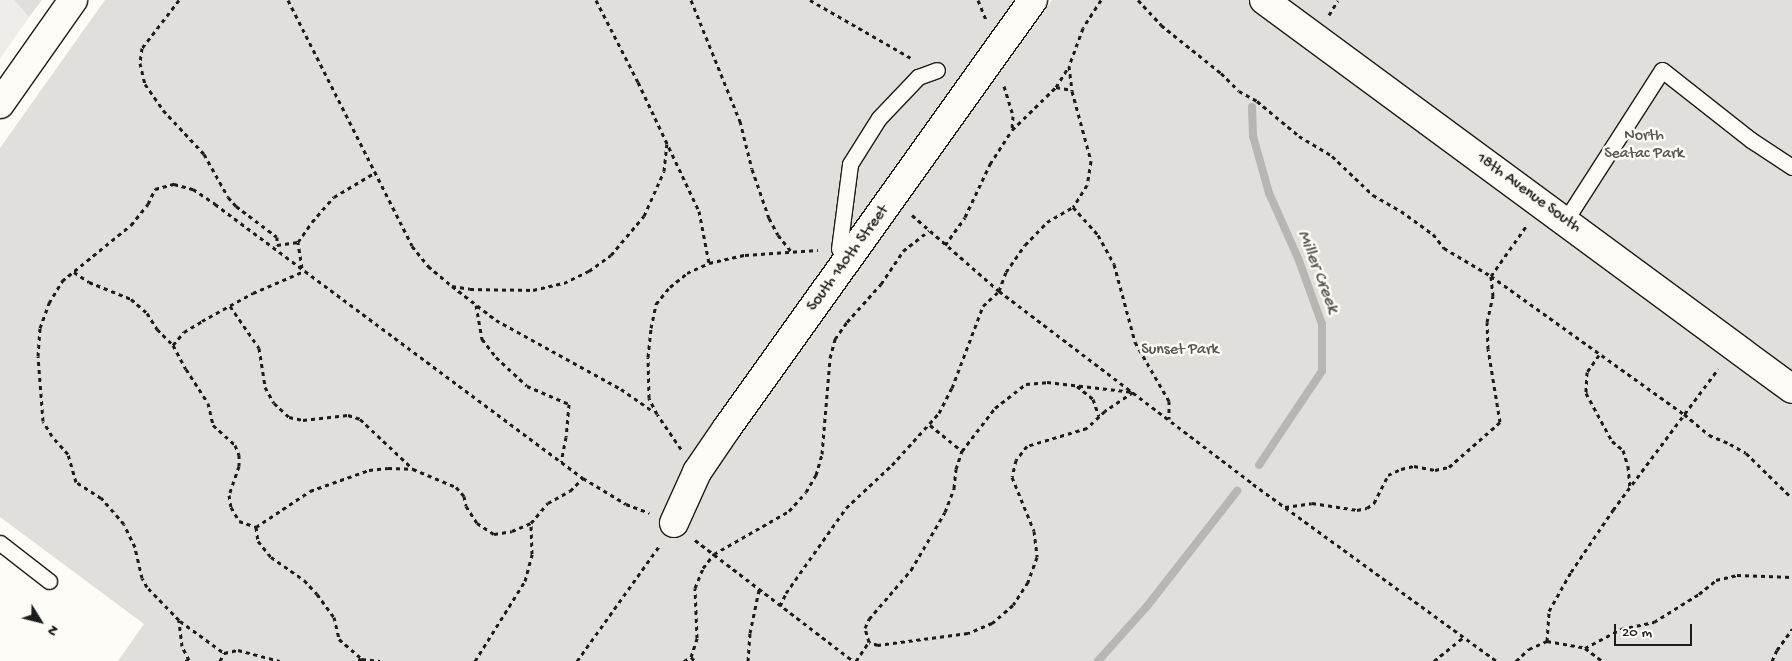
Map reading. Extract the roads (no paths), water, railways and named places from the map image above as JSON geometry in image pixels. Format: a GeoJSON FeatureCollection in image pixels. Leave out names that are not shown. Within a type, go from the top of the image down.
{"type":"FeatureCollection","features":[{"type":"Feature","properties":{"kind":"street"},"geometry":{"type":"LineString","coordinates":[[0,104],[73,0]]}},
{"type":"Feature","properties":{"kind":"street","name":"South 140th Street"},"geometry":{"type":"LineString","coordinates":[[674,523],[697,472],[1033,0]]}},
{"type":"Feature","properties":{"kind":"street","name":"18th Avenue South"},"geometry":{"type":"LineString","coordinates":[[1264,0],[1792,389]]}},
{"type":"Feature","properties":{"kind":"lane"},"geometry":{"type":"LineString","coordinates":[[839,249],[850,164],[878,118],[918,77],[938,70]]}},
{"type":"Feature","properties":{"kind":"lane"},"geometry":{"type":"LineString","coordinates":[[1565,222],[1662,70],[1751,140],[1792,167]]}},
{"type":"Feature","properties":{"kind":"lane"},"geometry":{"type":"LineString","coordinates":[[0,543],[49,581]]}},
{"type":"Feature","properties":{"kind":"waterway","name":"Miller Creek"},"geometry":{"type":"LineString","coordinates":[[1252,107],[1253,136],[1269,193],[1298,258],[1322,324],[1322,371],[1259,465]]}},
{"type":"Feature","properties":{"kind":"waterway","name":"Miller Creek"},"geometry":{"type":"LineString","coordinates":[[1098,661],[1148,605],[1237,491]]}},
{"type":"Feature","properties":{"kind":"park label","name":"North Seatac Park"},"geometry":{"type":"Point","coordinates":[1644,146]}},
{"type":"Feature","properties":{"kind":"park label","name":"Sunset Park"},"geometry":{"type":"Point","coordinates":[1180,351]}}]}
